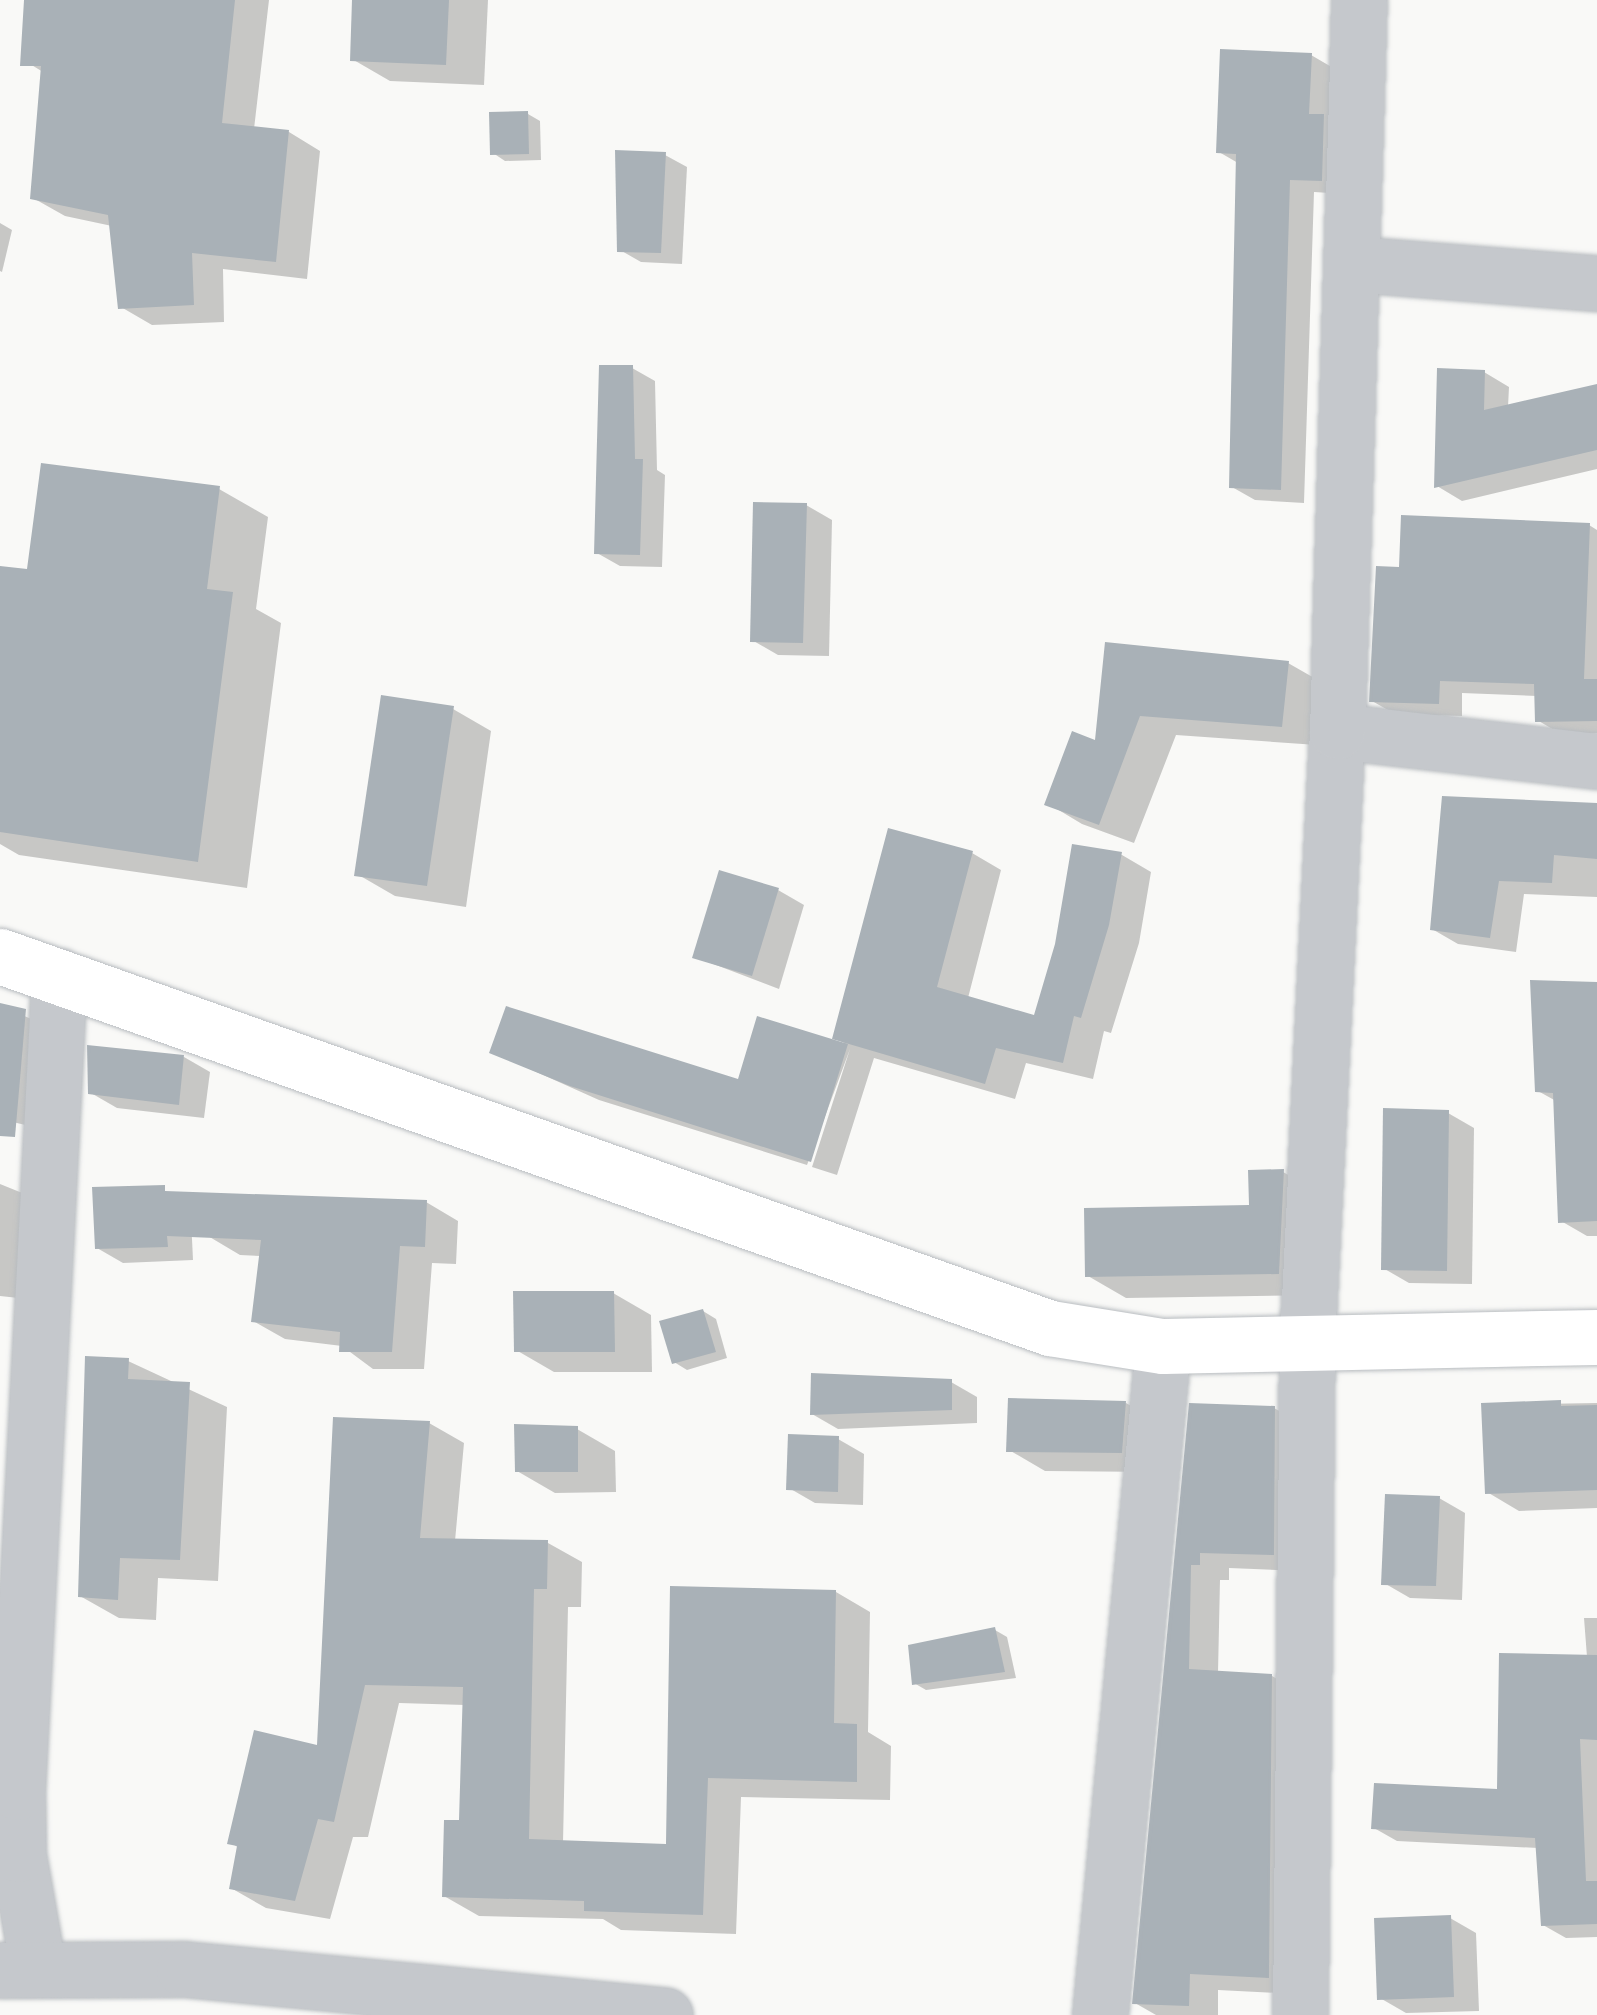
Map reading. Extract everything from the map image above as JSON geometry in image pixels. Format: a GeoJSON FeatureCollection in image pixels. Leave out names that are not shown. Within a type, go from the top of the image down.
{"type":"FeatureCollection","features":[{"type":"Feature","properties":{"kind":"main road"},"geometry":{"type":"LineString","coordinates":[[0,956],[1050,1328],[1163,1346],[1307,1340],[1597,1337]]}},
{"type":"Feature","properties":{"kind":"street"},"geometry":{"type":"LineString","coordinates":[[1300,2015],[1307,1340],[1354,264],[1358,0]]}},
{"type":"Feature","properties":{"kind":"street"},"geometry":{"type":"LineString","coordinates":[[1354,264],[1597,283]]}},
{"type":"Feature","properties":{"kind":"street"},"geometry":{"type":"LineString","coordinates":[[1336,731],[1597,761]]}},
{"type":"Feature","properties":{"kind":"street"},"geometry":{"type":"LineString","coordinates":[[59,976],[17,1792],[19,1969],[184,1969],[398,2000],[666,2015]]}},
{"type":"Feature","properties":{"kind":"street"},"geometry":{"type":"LineString","coordinates":[[1100,2015],[1163,1346]]}},
{"type":"Feature","properties":{"kind":"building"},"geometry":{"type":"Polygon","coordinates":[[[24,0],[235,0],[222,123],[289,130],[276,262],[192,253],[194,305],[118,309],[108,215],[30,199],[41,66],[20,66],[24,0]]]}},
{"type":"Feature","properties":{"kind":"building"},"geometry":{"type":"Polygon","coordinates":[[[352,0],[449,0],[446,65],[350,61],[352,0]]]}},
{"type":"Feature","properties":{"kind":"building"},"geometry":{"type":"Polygon","coordinates":[[[1220,49],[1312,53],[1309,114],[1324,114],[1322,181],[1290,180],[1281,490],[1229,488],[1236,154],[1216,153],[1220,49]]]}},
{"type":"Feature","properties":{"kind":"building"},"geometry":{"type":"Polygon","coordinates":[[[528,111],[529,154],[490,155],[489,112],[528,111]]]}},
{"type":"Feature","properties":{"kind":"building"},"geometry":{"type":"Polygon","coordinates":[[[615,150],[666,152],[661,253],[617,252],[615,150]]]}},
{"type":"Feature","properties":{"kind":"building"},"geometry":{"type":"Polygon","coordinates":[[[599,365],[633,365],[635,459],[643,459],[640,555],[594,554],[599,365]]]}},
{"type":"Feature","properties":{"kind":"building"},"geometry":{"type":"Polygon","coordinates":[[[1437,368],[1485,370],[1484,410],[1597,384],[1597,450],[1434,488],[1437,368]]]}},
{"type":"Feature","properties":{"kind":"building"},"geometry":{"type":"Polygon","coordinates":[[[41,463],[220,486],[207,589],[233,592],[198,862],[0,832],[0,566],[27,569],[41,463]]]}},
{"type":"Feature","properties":{"kind":"building"},"geometry":{"type":"Polygon","coordinates":[[[753,502],[807,503],[803,643],[750,642],[753,502]]]}},
{"type":"Feature","properties":{"kind":"building"},"geometry":{"type":"Polygon","coordinates":[[[1401,515],[1590,523],[1584,679],[1597,679],[1597,721],[1535,722],[1534,684],[1440,681],[1439,704],[1369,702],[1376,566],[1399,567],[1401,515]]]}},
{"type":"Feature","properties":{"kind":"building"},"geometry":{"type":"Polygon","coordinates":[[[1105,642],[1289,661],[1282,727],[1140,716],[1099,825],[1044,805],[1072,731],[1095,740],[1105,642]]]}},
{"type":"Feature","properties":{"kind":"building"},"geometry":{"type":"Polygon","coordinates":[[[381,695],[454,706],[427,886],[354,876],[381,695]]]}},
{"type":"Feature","properties":{"kind":"building"},"geometry":{"type":"Polygon","coordinates":[[[1442,796],[1597,803],[1597,859],[1554,855],[1552,883],[1499,881],[1490,938],[1430,930],[1442,796]]]}},
{"type":"Feature","properties":{"kind":"building"},"geometry":{"type":"Polygon","coordinates":[[[888,828],[973,851],[937,987],[1034,1015],[1055,944],[1072,844],[1122,852],[1109,925],[1081,1018],[1074,1016],[1063,1063],[996,1048],[985,1084],[832,1039],[888,828]]]}},
{"type":"Feature","properties":{"kind":"building"},"geometry":{"type":"Polygon","coordinates":[[[719,870],[779,888],[752,976],[692,958],[719,870]]]}},
{"type":"Feature","properties":{"kind":"building"},"geometry":{"type":"Polygon","coordinates":[[[1530,980],[1597,982],[1597,1221],[1558,1223],[1553,1093],[1535,1092],[1530,980]]]}},
{"type":"Feature","properties":{"kind":"building"},"geometry":{"type":"Polygon","coordinates":[[[0,1003],[26,1009],[15,1137],[0,1136],[0,1003]]]}},
{"type":"Feature","properties":{"kind":"building"},"geometry":{"type":"Polygon","coordinates":[[[506,1006],[738,1079],[757,1016],[848,1044],[811,1162],[570,1086],[489,1053],[506,1006]]]}},
{"type":"Feature","properties":{"kind":"building"},"geometry":{"type":"Polygon","coordinates":[[[87,1045],[184,1055],[179,1105],[88,1094],[87,1045]]]}},
{"type":"Feature","properties":{"kind":"building"},"geometry":{"type":"Polygon","coordinates":[[[1383,1108],[1449,1110],[1447,1271],[1381,1270],[1383,1108]]]}},
{"type":"Feature","properties":{"kind":"building"},"geometry":{"type":"Polygon","coordinates":[[[1284,1169],[1279,1274],[1085,1277],[1084,1208],[1249,1205],[1248,1170],[1284,1169]]]}},
{"type":"Feature","properties":{"kind":"building"},"geometry":{"type":"Polygon","coordinates":[[[165,1185],[165,1191],[427,1200],[425,1247],[400,1246],[392,1352],[339,1352],[340,1332],[251,1322],[261,1240],[167,1236],[168,1247],[95,1249],[92,1187],[165,1185]]]}},
{"type":"Feature","properties":{"kind":"building"},"geometry":{"type":"Polygon","coordinates":[[[513,1291],[614,1291],[615,1352],[514,1352],[513,1291]]]}},
{"type":"Feature","properties":{"kind":"building"},"geometry":{"type":"Polygon","coordinates":[[[703,1309],[716,1352],[672,1364],[659,1321],[703,1309]]]}},
{"type":"Feature","properties":{"kind":"building"},"geometry":{"type":"Polygon","coordinates":[[[85,1356],[129,1358],[128,1379],[190,1382],[180,1560],[120,1558],[118,1600],[78,1597],[85,1356]]]}},
{"type":"Feature","properties":{"kind":"building"},"geometry":{"type":"Polygon","coordinates":[[[811,1373],[952,1379],[952,1410],[810,1415],[811,1373]]]}},
{"type":"Feature","properties":{"kind":"building"},"geometry":{"type":"Polygon","coordinates":[[[1008,1398],[1126,1401],[1122,1453],[1006,1452],[1008,1398]]]}},
{"type":"Feature","properties":{"kind":"building"},"geometry":{"type":"Polygon","coordinates":[[[1561,1400],[1561,1406],[1597,1405],[1597,1490],[1485,1494],[1481,1403],[1561,1400]]]}},
{"type":"Feature","properties":{"kind":"building"},"geometry":{"type":"Polygon","coordinates":[[[1189,1403],[1275,1406],[1274,1555],[1200,1553],[1200,1565],[1191,1565],[1189,1669],[1272,1674],[1269,1978],[1190,1974],[1189,2006],[1132,2004],[1189,1403]]]}},
{"type":"Feature","properties":{"kind":"building"},"geometry":{"type":"Polygon","coordinates":[[[333,1417],[430,1421],[420,1538],[548,1540],[547,1589],[534,1589],[529,1839],[666,1844],[670,1586],[836,1590],[834,1723],[857,1724],[857,1782],[708,1778],[703,1915],[584,1911],[584,1901],[442,1897],[444,1820],[459,1820],[463,1687],[365,1685],[334,1822],[318,1819],[295,1901],[229,1889],[237,1846],[227,1844],[254,1730],[317,1745],[333,1417]]]}},
{"type":"Feature","properties":{"kind":"building"},"geometry":{"type":"Polygon","coordinates":[[[514,1424],[578,1426],[578,1472],[515,1472],[514,1424]]]}},
{"type":"Feature","properties":{"kind":"building"},"geometry":{"type":"Polygon","coordinates":[[[788,1434],[839,1436],[838,1492],[786,1490],[788,1434]]]}},
{"type":"Feature","properties":{"kind":"building"},"geometry":{"type":"Polygon","coordinates":[[[1385,1494],[1440,1496],[1436,1586],[1381,1585],[1385,1494]]]}},
{"type":"Feature","properties":{"kind":"building"},"geometry":{"type":"Polygon","coordinates":[[[995,1627],[1005,1672],[912,1685],[908,1645],[995,1627]]]}},
{"type":"Feature","properties":{"kind":"building"},"geometry":{"type":"Polygon","coordinates":[[[1499,1653],[1597,1655],[1597,1740],[1580,1739],[1586,1881],[1597,1881],[1597,1924],[1541,1926],[1535,1838],[1371,1829],[1374,1783],[1497,1789],[1499,1653]]]}},
{"type":"Feature","properties":{"kind":"building"},"geometry":{"type":"Polygon","coordinates":[[[1451,1915],[1454,1997],[1377,2000],[1374,1918],[1451,1915]]]}}]}
